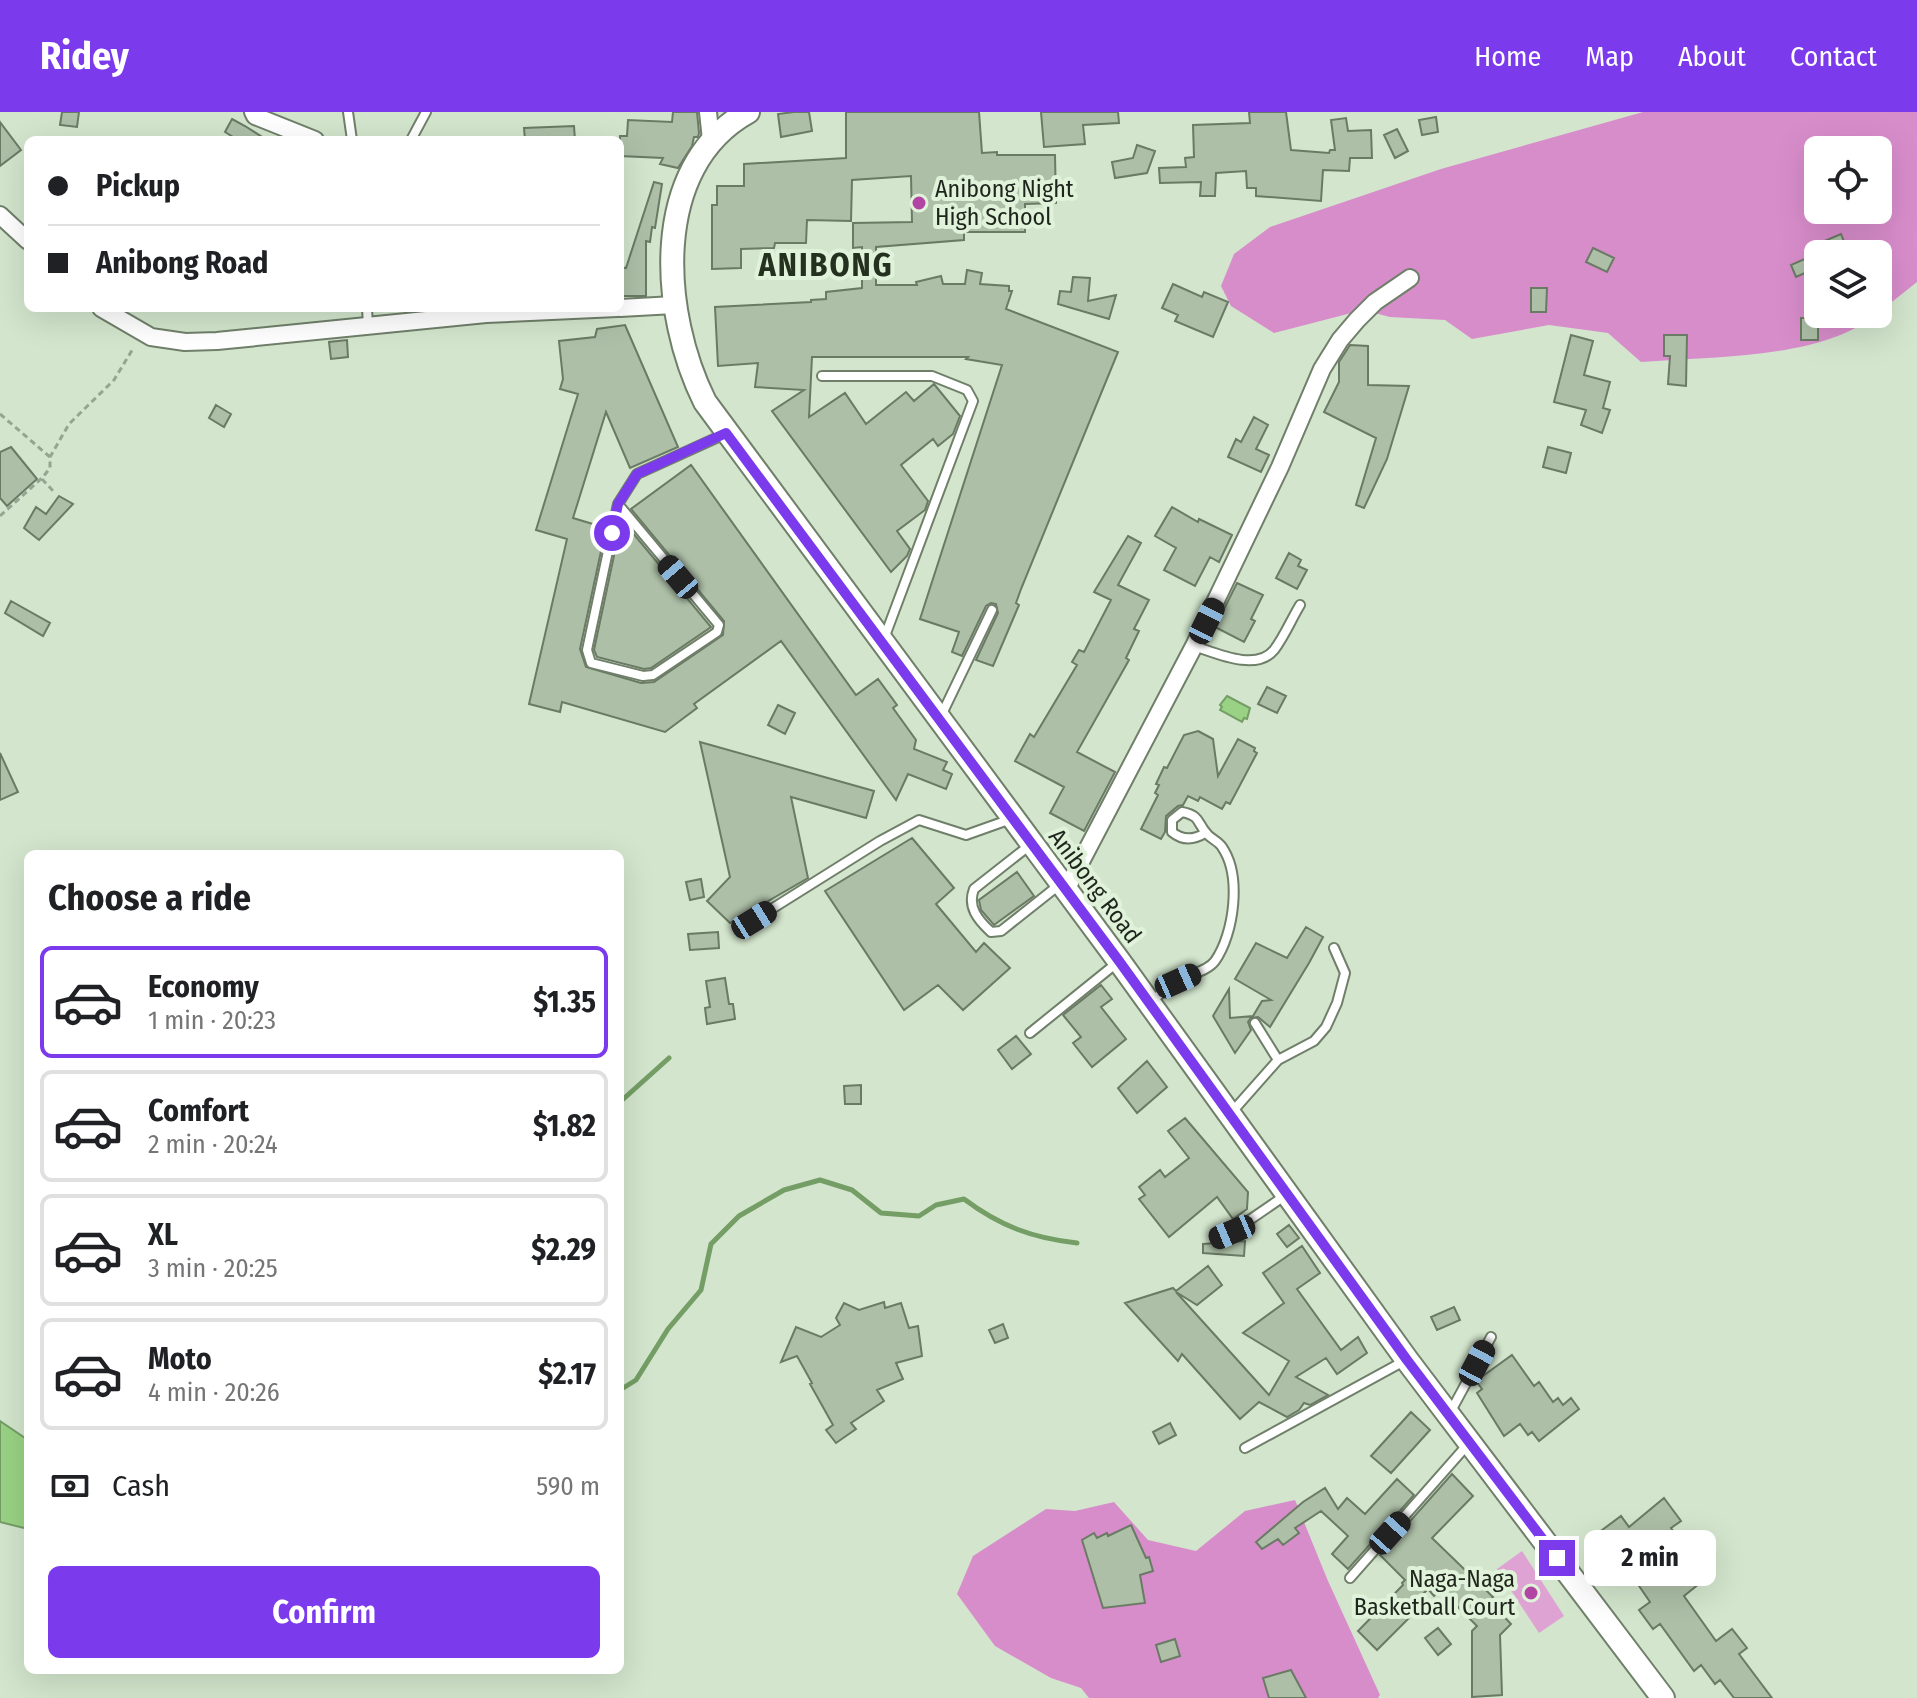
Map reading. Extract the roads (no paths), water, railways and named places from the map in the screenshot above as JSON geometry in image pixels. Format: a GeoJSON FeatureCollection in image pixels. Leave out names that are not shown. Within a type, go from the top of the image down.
{"type":"FeatureCollection","features":[{"type":"Feature","properties":{"kind":"main road","name":"Anibong Road"},"geometry":{"type":"LineString","coordinates":[[748,112],[711,140],[695,164],[671,251],[674,305],[690,371],[705,402],[1119,961],[1407,1360],[1663,1698]]}},
{"type":"Feature","properties":{"kind":"street"},"geometry":{"type":"LineString","coordinates":[[253,112],[255,116],[305,136]]}},
{"type":"Feature","properties":{"kind":"street"},"geometry":{"type":"LineString","coordinates":[[708,112],[711,140]]}},
{"type":"Feature","properties":{"kind":"street"},"geometry":{"type":"LineString","coordinates":[[0,215],[24,237]]}},
{"type":"Feature","properties":{"kind":"street"},"geometry":{"type":"LineString","coordinates":[[1063,887],[1194,646],[1280,467],[1322,369],[1357,320],[1375,302],[1410,278]]}},
{"type":"Feature","properties":{"kind":"street"},"geometry":{"type":"LineString","coordinates":[[624,308],[674,305]]}},
{"type":"Feature","properties":{"kind":"street"},"geometry":{"type":"LineString","coordinates":[[108,312],[151,337],[185,342],[368,327],[411,315],[467,312]]}},
{"type":"Feature","properties":{"kind":"lane"},"geometry":{"type":"LineString","coordinates":[[348,112],[351,136]]}},
{"type":"Feature","properties":{"kind":"lane"},"geometry":{"type":"LineString","coordinates":[[413,136],[426,112]]}},
{"type":"Feature","properties":{"kind":"lane"},"geometry":{"type":"LineString","coordinates":[[367,312],[368,327]]}},
{"type":"Feature","properties":{"kind":"lane"},"geometry":{"type":"LineString","coordinates":[[822,376],[932,376],[967,390],[973,401],[882,644]]}},
{"type":"Feature","properties":{"kind":"lane"},"geometry":{"type":"LineString","coordinates":[[618,504],[719,625],[717,632],[653,675],[643,676],[591,663],[588,657],[618,504],[637,474],[726,433]]}},
{"type":"Feature","properties":{"kind":"lane"},"geometry":{"type":"LineString","coordinates":[[1194,646],[1228,657],[1262,659],[1272,652],[1300,605]]}},
{"type":"Feature","properties":{"kind":"lane"},"geometry":{"type":"LineString","coordinates":[[939,721],[992,610]]}},
{"type":"Feature","properties":{"kind":"lane"},"geometry":{"type":"LineString","coordinates":[[754,920],[919,820],[966,835],[1012,818]]}},
{"type":"Feature","properties":{"kind":"lane"},"geometry":{"type":"LineString","coordinates":[[1148,1004],[1178,981],[1213,965],[1227,940],[1233,909],[1232,874],[1222,847],[1205,833]]}},
{"type":"Feature","properties":{"kind":"lane"},"geometry":{"type":"LineString","coordinates":[[1031,844],[974,889],[971,906],[985,926],[991,932],[1001,931],[1063,887]]}},
{"type":"Feature","properties":{"kind":"lane"},"geometry":{"type":"LineString","coordinates":[[1229,1115],[1278,1060],[1314,1041],[1326,1027],[1337,1003],[1345,973],[1334,948]]}},
{"type":"Feature","properties":{"kind":"lane"},"geometry":{"type":"LineString","coordinates":[[1030,1033],[1119,961]]}},
{"type":"Feature","properties":{"kind":"lane"},"geometry":{"type":"LineString","coordinates":[[1255,1023],[1278,1060]]}},
{"type":"Feature","properties":{"kind":"lane"},"geometry":{"type":"LineString","coordinates":[[1216,1238],[1232,1232],[1286,1194]]}},
{"type":"Feature","properties":{"kind":"lane"},"geometry":{"type":"LineString","coordinates":[[1449,1415],[1491,1337]]}},
{"type":"Feature","properties":{"kind":"lane"},"geometry":{"type":"LineString","coordinates":[[1245,1448],[1407,1360]]}},
{"type":"Feature","properties":{"kind":"lane"},"geometry":{"type":"LineString","coordinates":[[1350,1578],[1469,1442]]}},
{"type":"Feature","properties":{"kind":"waterway"},"geometry":{"type":"LineString","coordinates":[[624,1098],[669,1058]]}},
{"type":"Feature","properties":{"kind":"waterway"},"geometry":{"type":"LineString","coordinates":[[624,1388],[636,1380],[668,1329],[701,1290],[711,1244],[739,1216],[784,1190],[820,1180],[852,1190],[881,1213],[919,1216],[936,1205],[964,1199],[1017,1229],[1045,1238],[1077,1243]]}},
{"type":"Feature","properties":{"kind":"place","name":"Anibong Night High School"},"geometry":{"type":"Point","coordinates":[919,203]}},
{"type":"Feature","properties":{"kind":"place","name":"Naga-Naga Basketball Court"},"geometry":{"type":"Point","coordinates":[1531,1593]}},
{"type":"Feature","properties":{"kind":"district","name":"ANIBONG"},"geometry":{"type":"Point","coordinates":[826,265]}}]}
